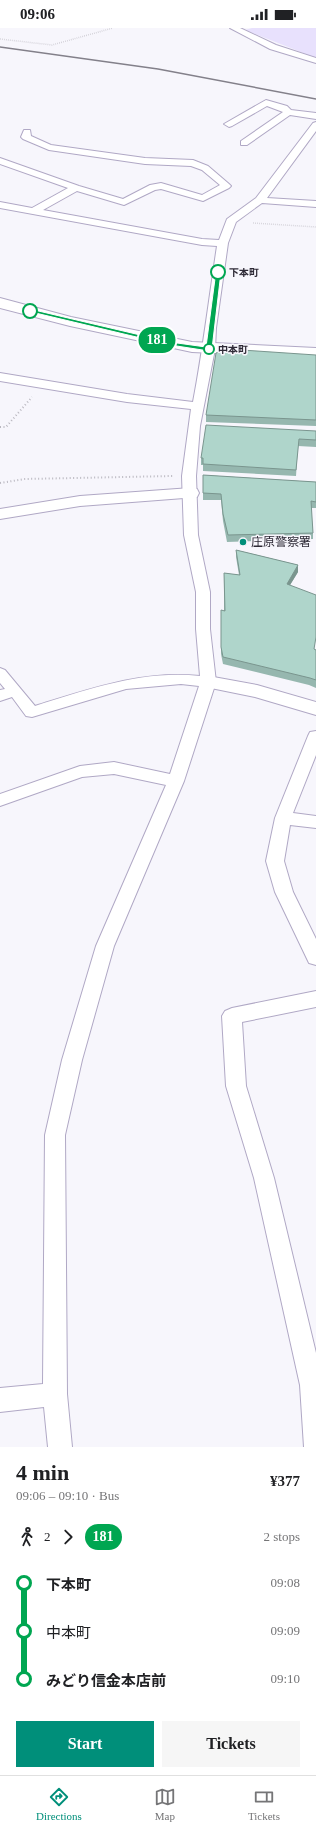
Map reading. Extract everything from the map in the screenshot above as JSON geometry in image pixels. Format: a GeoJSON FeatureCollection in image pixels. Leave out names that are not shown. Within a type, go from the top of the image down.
{"type":"FeatureCollection","features":[{"type":"Feature","properties":{"kind":"main road"},"geometry":{"type":"LineString","coordinates":[[0,303],[170,343],[209,349],[316,353]]}},
{"type":"Feature","properties":{"kind":"street"},"geometry":{"type":"LineString","coordinates":[[234,28],[273,47],[316,61]]}},
{"type":"Feature","properties":{"kind":"street"},"geometry":{"type":"LineString","coordinates":[[229,124],[266,103],[284,108],[288,112],[316,116]]}},
{"type":"Feature","properties":{"kind":"street"},"geometry":{"type":"LineString","coordinates":[[244,143],[288,112]]}},
{"type":"Feature","properties":{"kind":"street"},"geometry":{"type":"LineString","coordinates":[[60,1447],[55,1394],[55,1135],[72,1060],[105,946],[176,781],[208,682],[203,629],[202,592],[191,536],[191,493],[189,476],[194,426],[209,349],[210,328],[223,243],[232,221],[260,200],[316,126]]}},
{"type":"Feature","properties":{"kind":"street"},"geometry":{"type":"LineString","coordinates":[[0,161],[76,188],[124,202],[153,187],[161,186],[203,198],[226,186],[205,168],[193,164],[145,161],[50,147],[26,137],[26,132]]}},
{"type":"Feature","properties":{"kind":"street"},"geometry":{"type":"LineString","coordinates":[[34,211],[76,188]]}},
{"type":"Feature","properties":{"kind":"street"},"geometry":{"type":"LineString","coordinates":[[260,200],[316,204]]}},
{"type":"Feature","properties":{"kind":"street"},"geometry":{"type":"LineString","coordinates":[[0,204],[202,242],[223,243]]}},
{"type":"Feature","properties":{"kind":"street"},"geometry":{"type":"LineString","coordinates":[[0,378],[127,398],[199,406]]}},
{"type":"Feature","properties":{"kind":"street"},"geometry":{"type":"LineString","coordinates":[[194,426],[210,427]]}},
{"type":"Feature","properties":{"kind":"street"},"geometry":{"type":"LineString","coordinates":[[189,476],[205,477]]}},
{"type":"Feature","properties":{"kind":"street"},"geometry":{"type":"LineString","coordinates":[[0,514],[80,501],[191,493]]}},
{"type":"Feature","properties":{"kind":"street"},"geometry":{"type":"LineString","coordinates":[[0,673],[7,693],[32,712],[124,684],[181,679],[208,682],[257,692],[316,709]]}},
{"type":"Feature","properties":{"kind":"street"},"geometry":{"type":"LineString","coordinates":[[316,736],[299,775],[283,818],[275,861],[284,892],[316,958]]}},
{"type":"Feature","properties":{"kind":"street"},"geometry":{"type":"LineString","coordinates":[[0,800],[80,772],[114,768],[176,781]]}},
{"type":"Feature","properties":{"kind":"street"},"geometry":{"type":"LineString","coordinates":[[283,818],[316,822]]}},
{"type":"Feature","properties":{"kind":"street"},"geometry":{"type":"LineString","coordinates":[[316,999],[232,1016],[236,1086],[264,1178],[312,1385],[316,1447]]}},
{"type":"Feature","properties":{"kind":"street"},"geometry":{"type":"LineString","coordinates":[[0,1400],[55,1394]]}},
{"type":"Feature","properties":{"kind":"path"},"geometry":{"type":"LineString","coordinates":[[0,39],[52,45],[113,28]]}},
{"type":"Feature","properties":{"kind":"path"},"geometry":{"type":"LineString","coordinates":[[232,221],[316,227]]}},
{"type":"Feature","properties":{"kind":"path"},"geometry":{"type":"LineString","coordinates":[[0,427],[6,428],[42,385]]}},
{"type":"Feature","properties":{"kind":"path"},"geometry":{"type":"LineString","coordinates":[[0,483],[25,479],[189,476]]}},
{"type":"Feature","properties":{"kind":"shaded area"},"geometry":{"type":"Polygon","coordinates":[[[252,28],[316,28],[316,58],[245,30],[252,28]]]}},
{"type":"Feature","properties":{"kind":"building"},"geometry":{"type":"Polygon","coordinates":[[[227,349],[316,355],[316,420],[206,415],[216,353],[227,349]]]}},
{"type":"Feature","properties":{"kind":"building"},"geometry":{"type":"Polygon","coordinates":[[[206,425],[316,431],[316,440],[299,439],[296,470],[203,464],[203,458],[201,458],[206,425]]]}},
{"type":"Feature","properties":{"kind":"building"},"geometry":{"type":"Polygon","coordinates":[[[203,475],[316,482],[316,502],[311,501],[313,533],[228,535],[223,514],[221,494],[203,493],[203,475]]]}},
{"type":"Feature","properties":{"kind":"building"},"geometry":{"type":"Polygon","coordinates":[[[236,550],[298,565],[287,584],[316,595],[316,637],[314,649],[316,650],[316,680],[223,657],[221,647],[221,610],[225,611],[224,573],[240,575],[236,550]]]}},
{"type":"Feature","properties":{"kind":"railway"},"geometry":{"type":"LineString","coordinates":[[0,47],[158,69],[316,99]]}},
{"type":"Feature","properties":{"kind":"bus line","name":"181"},"geometry":{"type":"LineString","coordinates":[[30,311],[192,348],[209,349],[210,328],[218,272]]}},
{"type":"Feature","properties":{"kind":"place","name":"下本町"},"geometry":{"type":"Point","coordinates":[218,272]}},
{"type":"Feature","properties":{"kind":"place","name":"中本町"},"geometry":{"type":"Point","coordinates":[209,349]}},
{"type":"Feature","properties":{"kind":"place","name":"庄原警察署"},"geometry":{"type":"Point","coordinates":[243,542]}}]}
